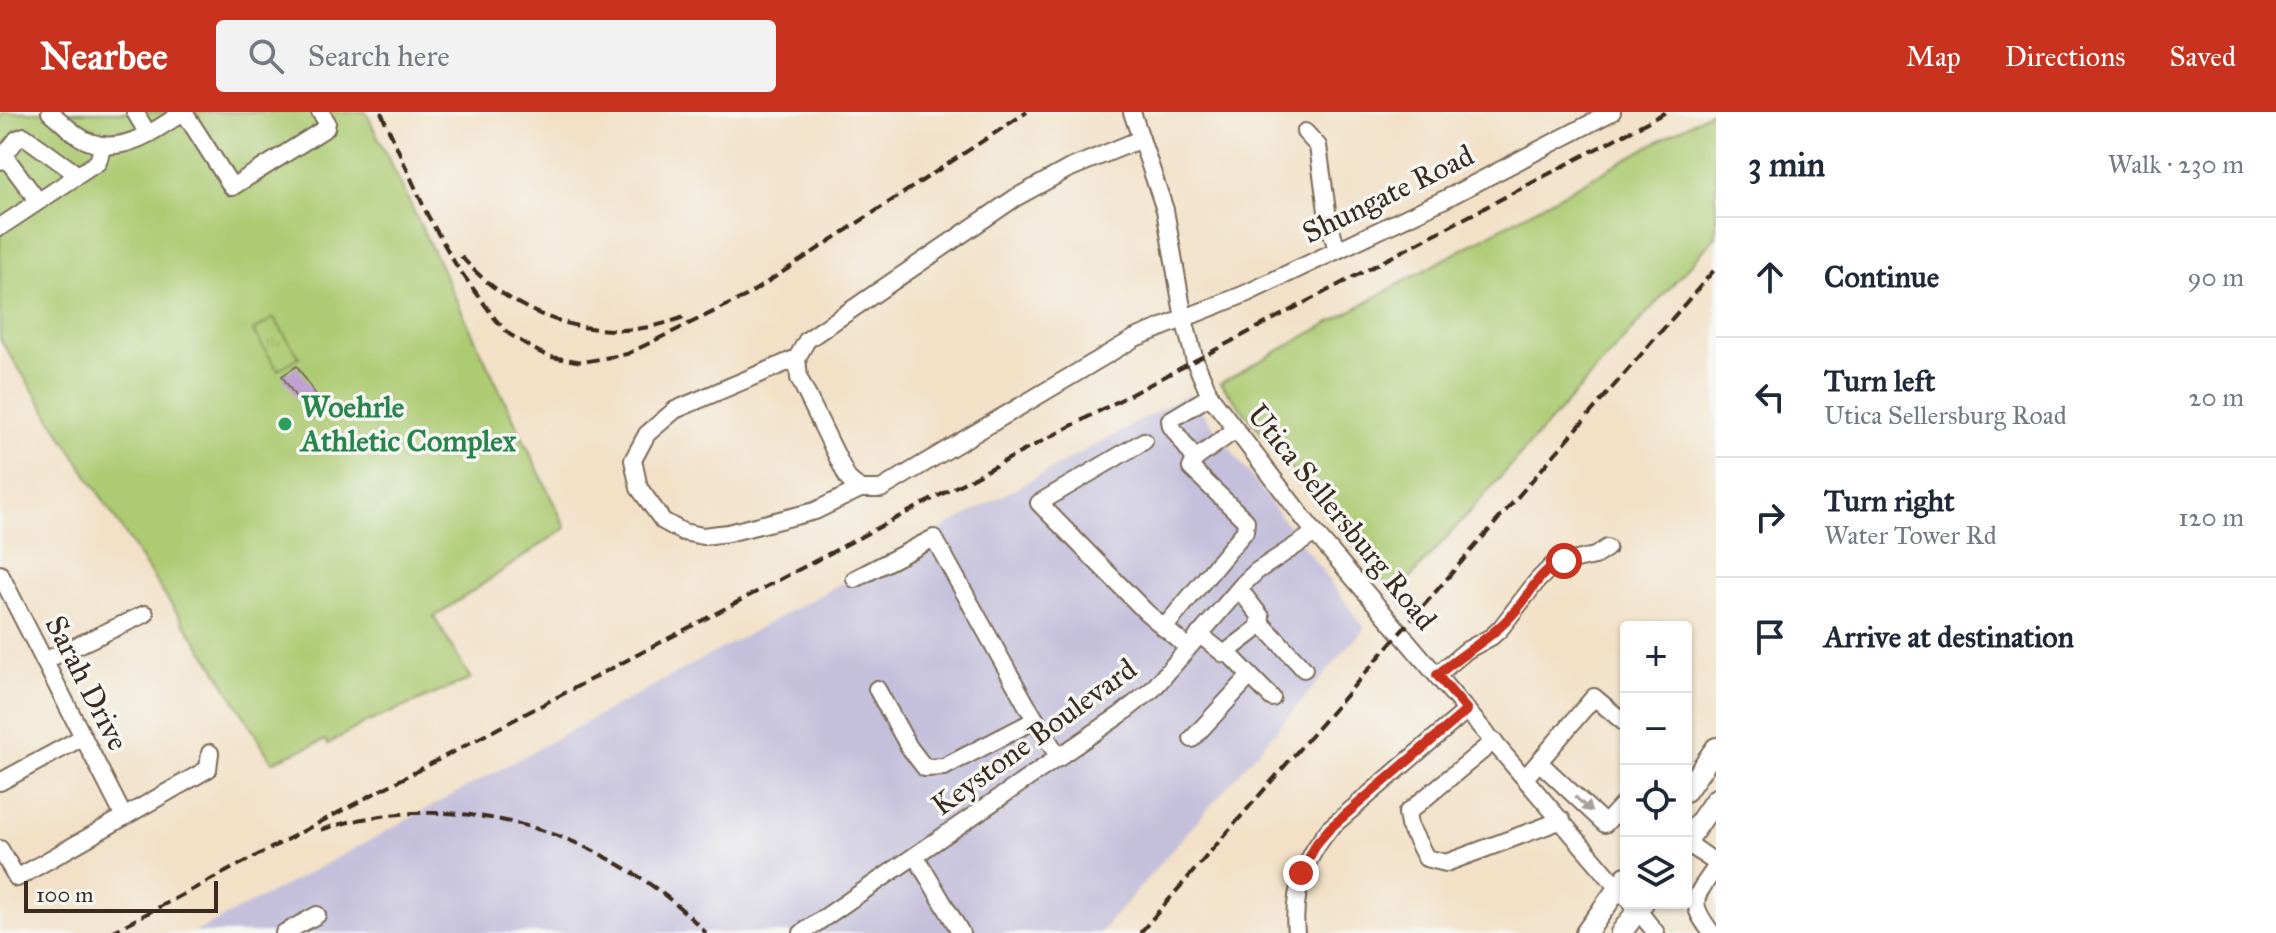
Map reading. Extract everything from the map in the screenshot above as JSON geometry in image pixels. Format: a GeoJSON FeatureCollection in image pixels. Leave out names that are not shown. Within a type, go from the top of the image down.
{"type":"FeatureCollection","features":[{"type":"Feature","properties":{"kind":"main road"},"geometry":{"type":"LineString","coordinates":[[1692,782],[1716,748]]}},
{"type":"Feature","properties":{"kind":"main road"},"geometry":{"type":"LineString","coordinates":[[1689,837],[1716,799]]}},
{"type":"Feature","properties":{"kind":"main road"},"geometry":{"type":"LineString","coordinates":[[1586,933],[1620,904]]}},
{"type":"Feature","properties":{"kind":"main road"},"geometry":{"type":"LineString","coordinates":[[1621,933],[1627,909]]}},
{"type":"Feature","properties":{"kind":"street"},"geometry":{"type":"LineString","coordinates":[[50,112],[80,137],[103,145],[120,144],[148,134],[183,112],[232,187],[326,128],[327,122],[320,112]]}},
{"type":"Feature","properties":{"kind":"street"},"geometry":{"type":"LineString","coordinates":[[135,112],[148,134]]}},
{"type":"Feature","properties":{"kind":"street","name":"Utica Sellersburg Road"},"geometry":{"type":"LineString","coordinates":[[1132,112],[1165,210],[1184,319],[1195,361],[1210,396],[1234,431],[1399,634],[1620,885]]}},
{"type":"Feature","properties":{"kind":"street","name":"Shungate Road"},"geometry":{"type":"LineString","coordinates":[[797,358],[675,410],[647,434],[633,460],[639,488],[663,521],[683,532],[703,536],[728,533],[803,515],[860,489],[881,489],[1135,338],[1245,294],[1445,199],[1612,112]]}},
{"type":"Feature","properties":{"kind":"street"},"geometry":{"type":"LineString","coordinates":[[1305,132],[1318,146],[1328,218],[1337,250]]}},
{"type":"Feature","properties":{"kind":"street"},"geometry":{"type":"LineString","coordinates":[[38,201],[2,158],[17,139],[24,136],[78,175]]}},
{"type":"Feature","properties":{"kind":"street"},"geometry":{"type":"LineString","coordinates":[[860,489],[848,479],[799,378],[797,358],[807,340],[1015,198],[1068,169],[1141,139]]}},
{"type":"Feature","properties":{"kind":"street"},"geometry":{"type":"LineString","coordinates":[[2,220],[98,162],[103,145]]}},
{"type":"Feature","properties":{"kind":"street"},"geometry":{"type":"LineString","coordinates":[[1195,459],[1170,420],[1210,396]]}},
{"type":"Feature","properties":{"kind":"street"},"geometry":{"type":"LineString","coordinates":[[1164,628],[1245,531],[1246,521],[1191,468],[1195,459],[1234,431]]}},
{"type":"Feature","properties":{"kind":"street"},"geometry":{"type":"LineString","coordinates":[[1144,441],[1039,503],[1164,628],[1187,647]]}},
{"type":"Feature","properties":{"kind":"street","name":"Keystone Boulevard"},"geometry":{"type":"LineString","coordinates":[[802,933],[1059,758],[1153,689],[1257,571],[1315,533]]}},
{"type":"Feature","properties":{"kind":"street"},"geometry":{"type":"LineString","coordinates":[[855,579],[934,538],[1059,758]]}},
{"type":"Feature","properties":{"kind":"street"},"geometry":{"type":"LineString","coordinates":[[1437,675],[1467,650],[1500,629],[1553,565],[1595,556],[1607,548]]}},
{"type":"Feature","properties":{"kind":"street","name":"Sarah Drive"},"geometry":{"type":"LineString","coordinates":[[0,574],[124,817]]}},
{"type":"Feature","properties":{"kind":"street"},"geometry":{"type":"LineString","coordinates":[[1239,589],[1261,617],[1261,623],[1304,669]]}},
{"type":"Feature","properties":{"kind":"street"},"geometry":{"type":"LineString","coordinates":[[44,661],[145,614]]}},
{"type":"Feature","properties":{"kind":"street"},"geometry":{"type":"LineString","coordinates":[[1199,634],[1220,653],[1227,652],[1261,623]]}},
{"type":"Feature","properties":{"kind":"street"},"geometry":{"type":"LineString","coordinates":[[1227,652],[1272,698]]}},
{"type":"Feature","properties":{"kind":"street"},"geometry":{"type":"LineString","coordinates":[[1192,739],[1250,676]]}},
{"type":"Feature","properties":{"kind":"street"},"geometry":{"type":"LineString","coordinates":[[877,689],[909,747],[925,768],[944,767],[1035,720]]}},
{"type":"Feature","properties":{"kind":"street"},"geometry":{"type":"LineString","coordinates":[[1526,777],[1594,697],[1620,719]]}},
{"type":"Feature","properties":{"kind":"street"},"geometry":{"type":"LineString","coordinates":[[1296,933],[1301,873],[1317,843],[1330,828],[1467,710]]}},
{"type":"Feature","properties":{"kind":"street"},"geometry":{"type":"LineString","coordinates":[[0,782],[83,737]]}},
{"type":"Feature","properties":{"kind":"street"},"geometry":{"type":"LineString","coordinates":[[1494,741],[1407,813],[1409,825],[1426,858],[1446,863],[1562,820]]}},
{"type":"Feature","properties":{"kind":"street"},"geometry":{"type":"LineString","coordinates":[[0,849],[17,878],[208,769],[210,753]]}},
{"type":"Feature","properties":{"kind":"street"},"geometry":{"type":"LineString","coordinates":[[1539,762],[1605,824],[1620,808]]}},
{"type":"Feature","properties":{"kind":"street"},"geometry":{"type":"LineString","coordinates":[[1692,847],[1716,865],[1696,896],[1696,912],[1711,933],[1716,927]]}},
{"type":"Feature","properties":{"kind":"street"},"geometry":{"type":"LineString","coordinates":[[916,857],[961,933]]}},
{"type":"Feature","properties":{"kind":"street","name":"Utica Sellersburg Road"},"geometry":{"type":"LineString","coordinates":[[1639,909],[1656,933]]}},
{"type":"Feature","properties":{"kind":"street"},"geometry":{"type":"LineString","coordinates":[[284,933],[317,915]]}},
{"type":"Feature","properties":{"kind":"shaded area"},"geometry":{"type":"Polygon","coordinates":[[[1189,394],[1365,628],[1100,933],[194,933],[324,865],[1189,394]]]}},
{"type":"Feature","properties":{"kind":"green space","name":"Woehrle Athletic Complex"},"geometry":{"type":"Polygon","coordinates":[[[4,112],[366,112],[566,528],[434,617],[471,679],[363,724],[328,744],[325,740],[272,762],[212,663],[159,587],[0,339],[0,117],[4,112]]]}},
{"type":"Feature","properties":{"kind":"green space"},"geometry":{"type":"Polygon","coordinates":[[[1716,112],[1716,236],[1395,595],[1220,383],[1716,112]]]}},
{"type":"Feature","properties":{"kind":"green space"},"geometry":{"type":"Polygon","coordinates":[[[274,318],[299,357],[278,370],[253,331],[274,318]]]}},
{"type":"Feature","properties":{"kind":"building"},"geometry":{"type":"Polygon","coordinates":[[[297,366],[325,409],[310,419],[282,376],[297,366]]]}},
{"type":"Feature","properties":{"kind":"railway"},"geometry":{"type":"LineString","coordinates":[[381,112],[428,216],[456,265],[496,320],[509,334],[539,352],[583,362],[627,354],[746,296],[1027,112]]}},
{"type":"Feature","properties":{"kind":"railway"},"geometry":{"type":"LineString","coordinates":[[110,933],[1666,112]]}},
{"type":"Feature","properties":{"kind":"railway"},"geometry":{"type":"LineString","coordinates":[[461,256],[483,279],[509,298],[566,323],[596,329],[627,330],[658,325],[688,315]]}},
{"type":"Feature","properties":{"kind":"railway"},"geometry":{"type":"LineString","coordinates":[[1140,933],[1716,268]]}},
{"type":"Feature","properties":{"kind":"railway"},"geometry":{"type":"LineString","coordinates":[[321,830],[372,817],[425,813],[477,816],[528,826],[578,844],[624,868],[667,897],[706,933]]}},
{"type":"Feature","properties":{"kind":"place","name":"Woehrle Athletic Complex"},"geometry":{"type":"Point","coordinates":[285,424]}},
{"type":"Feature","properties":{"kind":"route"},"geometry":{"type":"LineString","coordinates":[[1301,873],[1317,843],[1330,828],[1467,710],[1437,675],[1467,650],[1500,629],[1545,571],[1564,561]]}}]}
